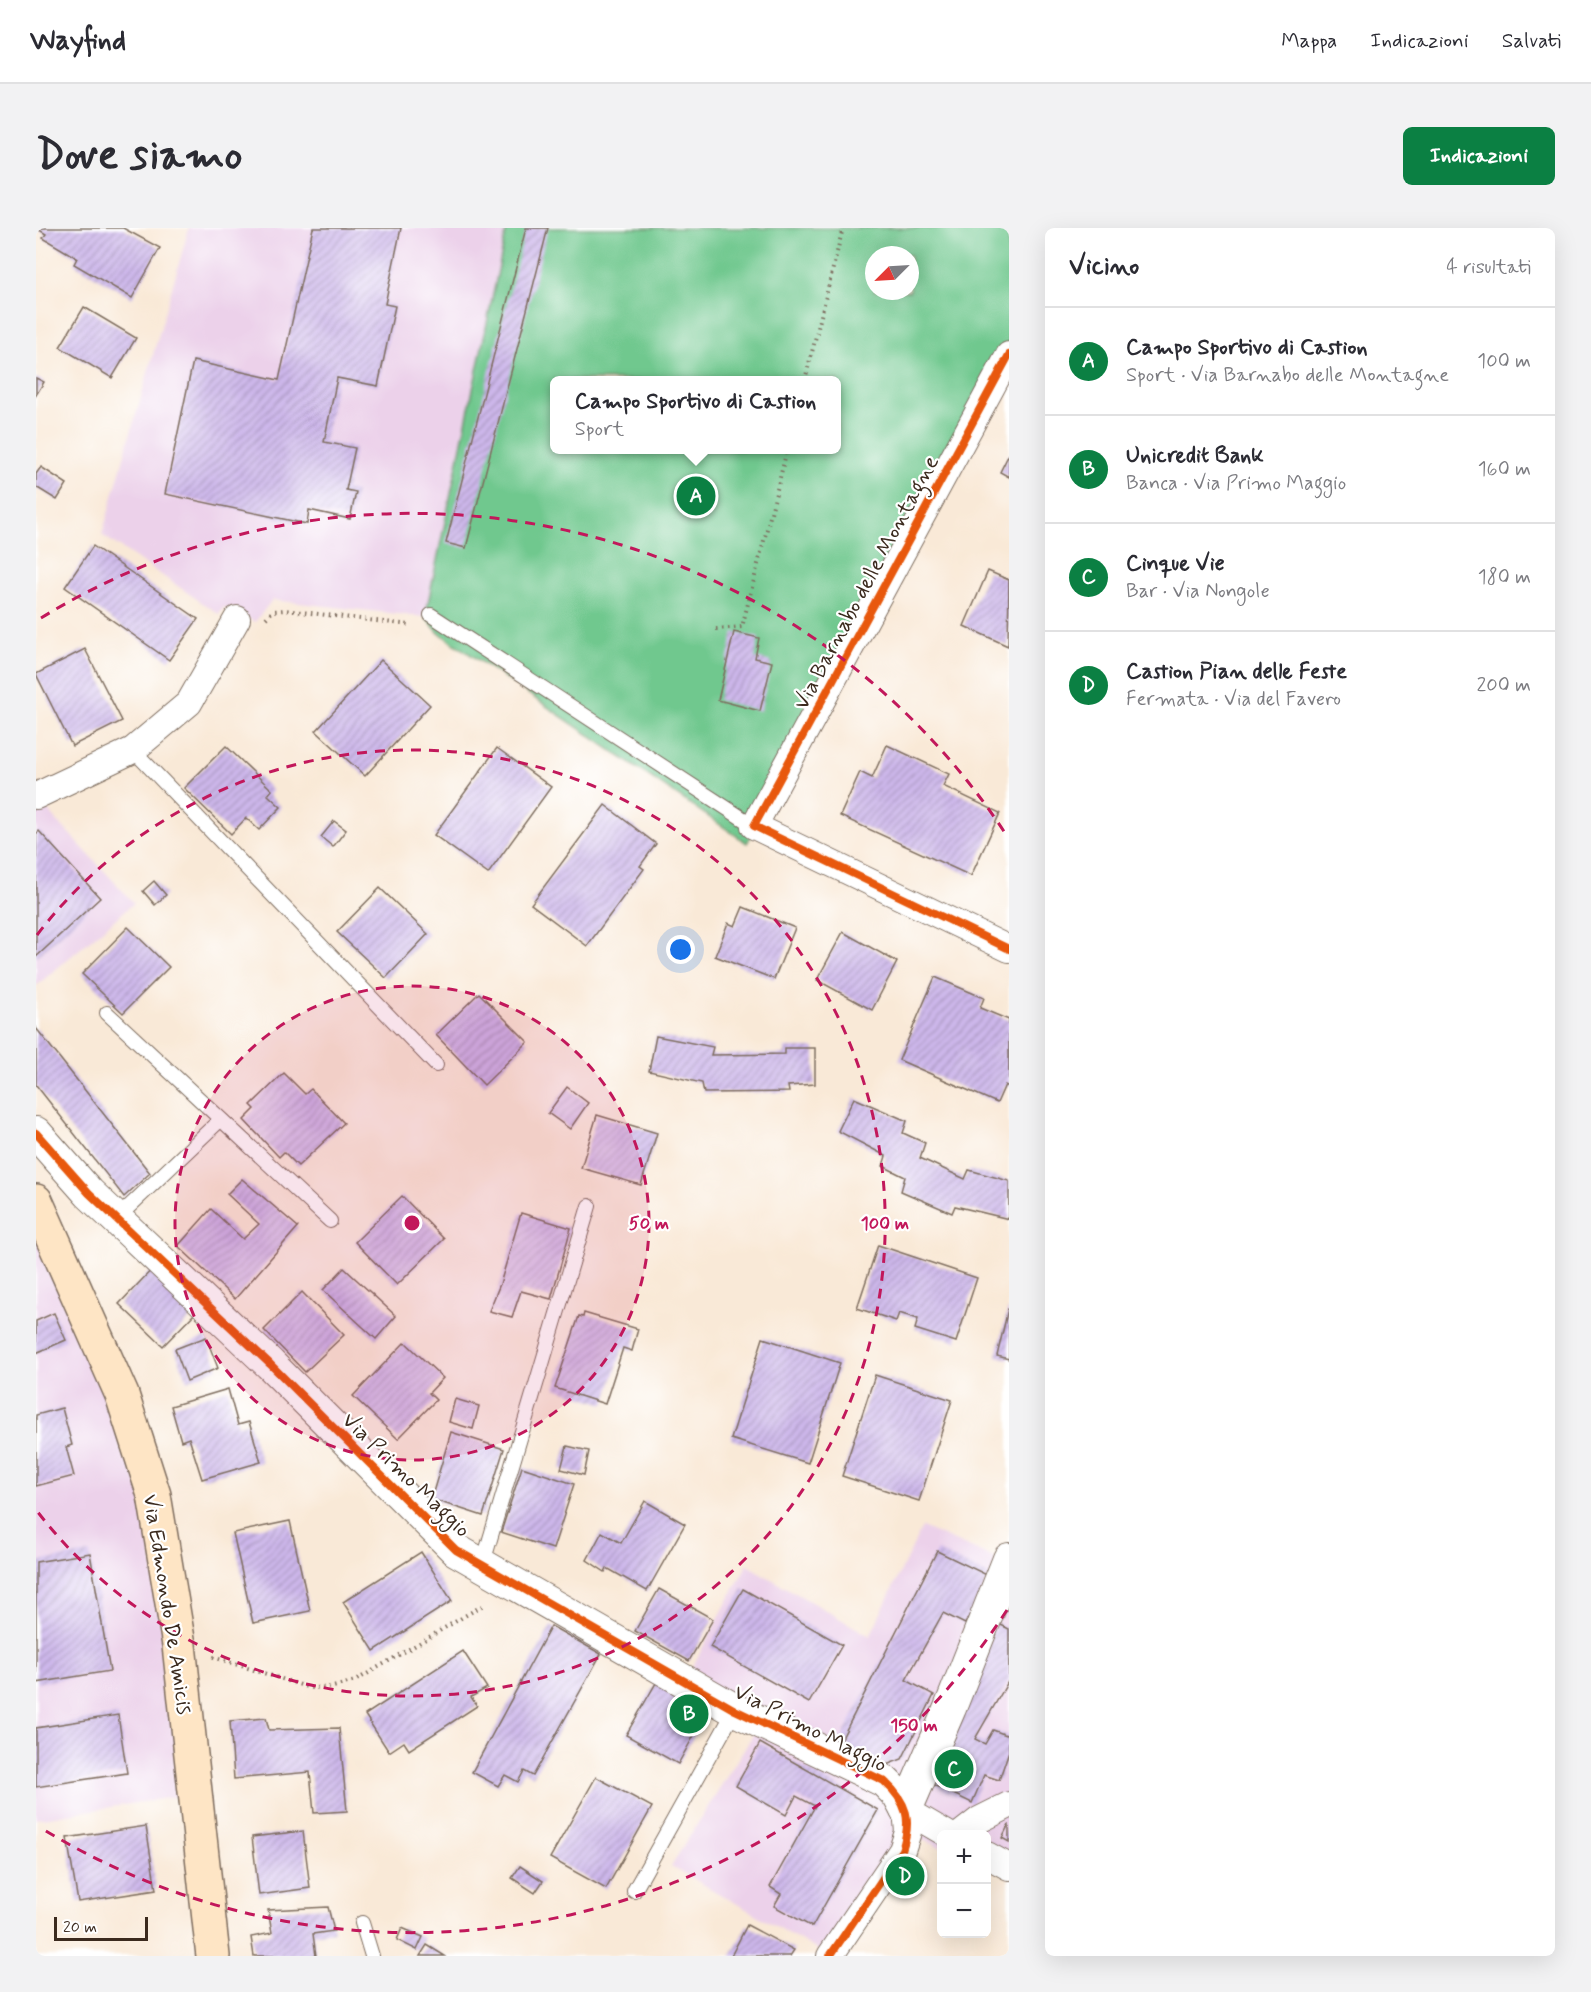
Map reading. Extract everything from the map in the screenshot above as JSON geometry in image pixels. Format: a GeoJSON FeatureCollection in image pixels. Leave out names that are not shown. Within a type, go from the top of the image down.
{"type":"FeatureCollection","features":[{"type":"Feature","properties":{"kind":"main road","name":"Via Edmondo De Amicis"},"geometry":{"type":"LineString","coordinates":[[36,1201],[100,1341],[140,1449],[154,1495],[179,1645],[213,1956]]}},
{"type":"Feature","properties":{"kind":"street","name":"Via Barnabo delle Montagne"},"geometry":{"type":"LineString","coordinates":[[754,826],[1009,355]]}},
{"type":"Feature","properties":{"kind":"street"},"geometry":{"type":"LineString","coordinates":[[36,796],[133,750],[189,703],[237,619]]}},
{"type":"Feature","properties":{"kind":"street"},"geometry":{"type":"LineString","coordinates":[[754,826],[1009,949]]}},
{"type":"Feature","properties":{"kind":"street","name":"Via Primo Maggio"},"geometry":{"type":"LineString","coordinates":[[36,1134],[116,1218],[270,1365],[456,1550],[735,1710],[884,1781],[898,1795],[906,1810]]}},
{"type":"Feature","properties":{"kind":"street"},"geometry":{"type":"LineString","coordinates":[[830,1956],[902,1850],[908,1832],[906,1810],[950,1708],[1009,1559]]}},
{"type":"Feature","properties":{"kind":"street"},"geometry":{"type":"LineString","coordinates":[[966,1830],[979,1820],[1009,1805]]}},
{"type":"Feature","properties":{"kind":"street"},"geometry":{"type":"LineString","coordinates":[[906,1810],[940,1830]]}},
{"type":"Feature","properties":{"kind":"street"},"geometry":{"type":"LineString","coordinates":[[991,1858],[1009,1867]]}},
{"type":"Feature","properties":{"kind":"lane"},"geometry":{"type":"LineString","coordinates":[[431,615],[754,826]]}},
{"type":"Feature","properties":{"kind":"lane"},"geometry":{"type":"LineString","coordinates":[[133,750],[436,1065]]}},
{"type":"Feature","properties":{"kind":"lane"},"geometry":{"type":"LineString","coordinates":[[107,1013],[330,1221]]}},
{"type":"Feature","properties":{"kind":"lane"},"geometry":{"type":"LineString","coordinates":[[116,1218],[220,1120]]}},
{"type":"Feature","properties":{"kind":"lane"},"geometry":{"type":"LineString","coordinates":[[482,1566],[589,1206]]}},
{"type":"Feature","properties":{"kind":"lane"},"geometry":{"type":"LineString","coordinates":[[634,1891],[735,1710]]}},
{"type":"Feature","properties":{"kind":"lane"},"geometry":{"type":"LineString","coordinates":[[362,1923],[372,1956]]}},
{"type":"Feature","properties":{"kind":"path"},"geometry":{"type":"LineString","coordinates":[[806,376],[843,228]]}},
{"type":"Feature","properties":{"kind":"path"},"geometry":{"type":"LineString","coordinates":[[716,629],[742,627],[786,454]]}},
{"type":"Feature","properties":{"kind":"path"},"geometry":{"type":"LineString","coordinates":[[237,619],[256,630],[273,610],[285,610],[428,627],[431,615]]}},
{"type":"Feature","properties":{"kind":"path"},"geometry":{"type":"LineString","coordinates":[[179,1645],[309,1688],[333,1687],[355,1681],[517,1585]]}},
{"type":"Feature","properties":{"kind":"shaded area"},"geometry":{"type":"Polygon","coordinates":[[[189,228],[507,228],[425,617],[272,600],[255,622],[224,607],[219,614],[102,535],[189,228]]]}},
{"type":"Feature","properties":{"kind":"shaded area"},"geometry":{"type":"Polygon","coordinates":[[[36,798],[134,903],[36,986],[36,798]]]}},
{"type":"Feature","properties":{"kind":"shaded area"},"geometry":{"type":"Polygon","coordinates":[[[36,1219],[143,1493],[186,1795],[36,1819],[36,1219]]]}},
{"type":"Feature","properties":{"kind":"shaded area"},"geometry":{"type":"Polygon","coordinates":[[[922,1527],[998,1560],[984,1600],[1009,1611],[1009,1870],[991,1865],[991,1830],[937,1830],[937,1846],[915,1836],[828,1956],[671,1866],[756,1730],[681,1688],[747,1565],[870,1636],[922,1527]]]}},
{"type":"Feature","properties":{"kind":"green space"},"geometry":{"type":"Polygon","coordinates":[[[507,228],[1009,228],[1009,374],[747,843],[439,633],[425,617],[507,228]]]}},
{"type":"Feature","properties":{"kind":"building"},"geometry":{"type":"Polygon","coordinates":[[[36,228],[123,228],[160,248],[132,298],[74,264],[77,258],[43,238],[46,234],[36,228]]]}},
{"type":"Feature","properties":{"kind":"building"},"geometry":{"type":"Polygon","coordinates":[[[313,228],[401,228],[385,304],[395,306],[378,386],[337,378],[324,442],[355,448],[346,490],[356,492],[350,519],[309,510],[307,524],[165,494],[193,361],[279,380],[313,228]]]}},
{"type":"Feature","properties":{"kind":"building"},"geometry":{"type":"Polygon","coordinates":[[[526,228],[548,228],[466,548],[446,543],[526,228]]]}},
{"type":"Feature","properties":{"kind":"building"},"geometry":{"type":"Polygon","coordinates":[[[84,307],[136,338],[112,378],[60,347],[84,307]]]}},
{"type":"Feature","properties":{"kind":"building"},"geometry":{"type":"Polygon","coordinates":[[[36,378],[44,382],[36,395],[36,378]]]}},
{"type":"Feature","properties":{"kind":"building"},"geometry":{"type":"Polygon","coordinates":[[[1009,454],[1009,477],[1000,472],[1009,454]]]}},
{"type":"Feature","properties":{"kind":"building"},"geometry":{"type":"Polygon","coordinates":[[[41,467],[67,484],[57,500],[36,487],[36,474],[41,467]]]}},
{"type":"Feature","properties":{"kind":"building"},"geometry":{"type":"Polygon","coordinates":[[[93,546],[198,619],[169,660],[65,587],[93,546]]]}},
{"type":"Feature","properties":{"kind":"building"},"geometry":{"type":"Polygon","coordinates":[[[988,571],[1009,580],[1008,646],[964,626],[988,571]]]}},
{"type":"Feature","properties":{"kind":"building"},"geometry":{"type":"Polygon","coordinates":[[[734,632],[759,638],[755,658],[772,662],[760,711],[718,700],[734,632]]]}},
{"type":"Feature","properties":{"kind":"building"},"geometry":{"type":"Polygon","coordinates":[[[85,649],[122,721],[72,746],[36,674],[85,649]]]}},
{"type":"Feature","properties":{"kind":"building"},"geometry":{"type":"Polygon","coordinates":[[[381,660],[430,705],[365,776],[316,731],[381,660]]]}},
{"type":"Feature","properties":{"kind":"building"},"geometry":{"type":"Polygon","coordinates":[[[887,745],[949,774],[943,786],[1000,813],[971,876],[840,816],[860,772],[872,778],[887,745]]]}},
{"type":"Feature","properties":{"kind":"building"},"geometry":{"type":"Polygon","coordinates":[[[226,746],[272,790],[268,795],[281,807],[259,830],[246,818],[231,834],[184,788],[226,746]]]}},
{"type":"Feature","properties":{"kind":"building"},"geometry":{"type":"Polygon","coordinates":[[[497,748],[551,787],[488,874],[434,835],[497,748]]]}},
{"type":"Feature","properties":{"kind":"building"},"geometry":{"type":"Polygon","coordinates":[[[605,805],[656,844],[640,866],[644,869],[587,946],[531,904],[605,805]]]}},
{"type":"Feature","properties":{"kind":"building"},"geometry":{"type":"Polygon","coordinates":[[[334,821],[346,830],[333,847],[321,837],[334,821]]]}},
{"type":"Feature","properties":{"kind":"building"},"geometry":{"type":"Polygon","coordinates":[[[39,831],[100,898],[36,957],[36,834],[39,831]]]}},
{"type":"Feature","properties":{"kind":"building"},"geometry":{"type":"Polygon","coordinates":[[[154,881],[166,895],[155,905],[143,891],[154,881]]]}},
{"type":"Feature","properties":{"kind":"building"},"geometry":{"type":"Polygon","coordinates":[[[380,888],[428,934],[386,978],[337,932],[380,888]]]}},
{"type":"Feature","properties":{"kind":"building"},"geometry":{"type":"Polygon","coordinates":[[[743,907],[795,928],[774,979],[715,956],[728,923],[735,926],[743,907]]]}},
{"type":"Feature","properties":{"kind":"building"},"geometry":{"type":"Polygon","coordinates":[[[128,927],[169,967],[123,1013],[82,974],[128,927]]]}},
{"type":"Feature","properties":{"kind":"building"},"geometry":{"type":"Polygon","coordinates":[[[843,932],[897,962],[872,1010],[817,980],[843,932]]]}},
{"type":"Feature","properties":{"kind":"building"},"geometry":{"type":"Polygon","coordinates":[[[935,977],[984,998],[980,1008],[1009,1020],[1009,1087],[1005,1085],[997,1103],[899,1060],[935,977]]]}},
{"type":"Feature","properties":{"kind":"building"},"geometry":{"type":"Polygon","coordinates":[[[479,993],[528,1042],[484,1085],[436,1035],[479,993]]]}},
{"type":"Feature","properties":{"kind":"building"},"geometry":{"type":"Polygon","coordinates":[[[36,1028],[150,1173],[124,1197],[36,1085],[36,1028]]]}},
{"type":"Feature","properties":{"kind":"building"},"geometry":{"type":"Polygon","coordinates":[[[656,1036],[713,1047],[711,1055],[785,1054],[785,1048],[815,1048],[815,1084],[788,1086],[789,1092],[704,1093],[702,1083],[649,1071],[656,1036]]]}},
{"type":"Feature","properties":{"kind":"building"},"geometry":{"type":"Polygon","coordinates":[[[284,1073],[305,1094],[311,1089],[344,1123],[298,1166],[284,1152],[279,1157],[244,1120],[255,1109],[251,1105],[284,1073]]]}},
{"type":"Feature","properties":{"kind":"building"},"geometry":{"type":"Polygon","coordinates":[[[567,1087],[588,1103],[570,1129],[548,1113],[567,1087]]]}},
{"type":"Feature","properties":{"kind":"building"},"geometry":{"type":"Polygon","coordinates":[[[854,1098],[907,1121],[903,1133],[925,1143],[920,1158],[965,1179],[969,1170],[1009,1181],[1009,1219],[955,1206],[952,1213],[901,1191],[905,1177],[883,1166],[886,1156],[838,1131],[854,1098]]]}},
{"type":"Feature","properties":{"kind":"building"},"geometry":{"type":"Polygon","coordinates":[[[597,1115],[657,1133],[641,1185],[581,1168],[597,1115]]]}},
{"type":"Feature","properties":{"kind":"building"},"geometry":{"type":"Polygon","coordinates":[[[242,1179],[298,1227],[235,1299],[178,1246],[211,1209],[243,1239],[259,1224],[227,1194],[242,1179]]]}},
{"type":"Feature","properties":{"kind":"building"},"geometry":{"type":"Polygon","coordinates":[[[402,1196],[444,1239],[397,1285],[355,1242],[402,1196]]]}},
{"type":"Feature","properties":{"kind":"building"},"geometry":{"type":"Polygon","coordinates":[[[521,1213],[571,1228],[551,1299],[521,1291],[512,1317],[489,1311],[500,1284],[521,1213]]]}},
{"type":"Feature","properties":{"kind":"building"},"geometry":{"type":"Polygon","coordinates":[[[878,1245],[977,1278],[956,1342],[915,1329],[918,1319],[899,1313],[896,1321],[857,1308],[878,1245]]]}},
{"type":"Feature","properties":{"kind":"building"},"geometry":{"type":"Polygon","coordinates":[[[156,1265],[200,1308],[163,1346],[119,1304],[156,1265]]]}},
{"type":"Feature","properties":{"kind":"building"},"geometry":{"type":"Polygon","coordinates":[[[344,1268],[396,1316],[376,1339],[323,1290],[344,1268]]]}},
{"type":"Feature","properties":{"kind":"building"},"geometry":{"type":"Polygon","coordinates":[[[302,1292],[344,1335],[305,1372],[264,1330],[302,1292]]]}},
{"type":"Feature","properties":{"kind":"building"},"geometry":{"type":"Polygon","coordinates":[[[1009,1309],[1009,1359],[997,1356],[1009,1309]]]}},
{"type":"Feature","properties":{"kind":"building"},"geometry":{"type":"Polygon","coordinates":[[[54,1313],[66,1340],[36,1353],[36,1321],[54,1313]]]}},
{"type":"Feature","properties":{"kind":"building"},"geometry":{"type":"Polygon","coordinates":[[[584,1313],[638,1329],[632,1351],[623,1348],[605,1404],[555,1388],[579,1316],[583,1317],[584,1313]]]}},
{"type":"Feature","properties":{"kind":"building"},"geometry":{"type":"Polygon","coordinates":[[[206,1337],[218,1368],[187,1381],[175,1349],[206,1337]]]}},
{"type":"Feature","properties":{"kind":"building"},"geometry":{"type":"Polygon","coordinates":[[[763,1338],[840,1363],[808,1463],[731,1439],[763,1338]]]}},
{"type":"Feature","properties":{"kind":"building"},"geometry":{"type":"Polygon","coordinates":[[[405,1342],[443,1378],[429,1393],[436,1400],[398,1439],[353,1396],[405,1342]]]}},
{"type":"Feature","properties":{"kind":"building"},"geometry":{"type":"Polygon","coordinates":[[[875,1375],[952,1400],[919,1501],[842,1476],[875,1375]]]}},
{"type":"Feature","properties":{"kind":"building"},"geometry":{"type":"Polygon","coordinates":[[[228,1389],[238,1425],[249,1422],[261,1462],[202,1479],[189,1438],[181,1441],[171,1406],[228,1389]]]}},
{"type":"Feature","properties":{"kind":"building"},"geometry":{"type":"Polygon","coordinates":[[[455,1399],[479,1406],[473,1429],[449,1422],[455,1399]]]}},
{"type":"Feature","properties":{"kind":"building"},"geometry":{"type":"Polygon","coordinates":[[[62,1408],[72,1445],[66,1447],[74,1476],[36,1486],[36,1415],[62,1408]]]}},
{"type":"Feature","properties":{"kind":"building"},"geometry":{"type":"Polygon","coordinates":[[[451,1432],[504,1449],[483,1516],[431,1499],[451,1432]]]}},
{"type":"Feature","properties":{"kind":"building"},"geometry":{"type":"Polygon","coordinates":[[[567,1446],[589,1451],[584,1475],[561,1469],[567,1446]]]}},
{"type":"Feature","properties":{"kind":"building"},"geometry":{"type":"Polygon","coordinates":[[[522,1467],[574,1484],[553,1549],[501,1532],[522,1467]]]}},
{"type":"Feature","properties":{"kind":"building"},"geometry":{"type":"Polygon","coordinates":[[[645,1501],[685,1524],[647,1591],[607,1568],[605,1572],[587,1560],[602,1532],[621,1543],[645,1501]]]}},
{"type":"Feature","properties":{"kind":"building"},"geometry":{"type":"Polygon","coordinates":[[[290,1521],[310,1611],[253,1623],[233,1533],[290,1521]]]}},
{"type":"Feature","properties":{"kind":"building"},"geometry":{"type":"Polygon","coordinates":[[[937,1551],[989,1576],[965,1624],[943,1613],[906,1680],[934,1695],[902,1759],[881,1767],[838,1746],[937,1551]]]}},
{"type":"Feature","properties":{"kind":"building"},"geometry":{"type":"Polygon","coordinates":[[[421,1552],[452,1601],[374,1651],[343,1602],[421,1552]]]}},
{"type":"Feature","properties":{"kind":"building"},"geometry":{"type":"Polygon","coordinates":[[[90,1553],[110,1671],[36,1683],[36,1562],[90,1553]]]}},
{"type":"Feature","properties":{"kind":"building"},"geometry":{"type":"Polygon","coordinates":[[[659,1589],[713,1619],[689,1661],[635,1631],[659,1589]]]}},
{"type":"Feature","properties":{"kind":"building"},"geometry":{"type":"Polygon","coordinates":[[[743,1589],[842,1645],[809,1703],[710,1647],[743,1589]]]}},
{"type":"Feature","properties":{"kind":"building"},"geometry":{"type":"Polygon","coordinates":[[[997,1623],[1009,1629],[1009,1680],[975,1739],[985,1744],[993,1730],[1009,1736],[1009,1751],[999,1780],[984,1775],[972,1803],[922,1779],[997,1623]]]}},
{"type":"Feature","properties":{"kind":"building"},"geometry":{"type":"Polygon","coordinates":[[[551,1626],[601,1654],[533,1776],[524,1771],[518,1782],[505,1775],[498,1786],[472,1772],[551,1626]]]}},
{"type":"Feature","properties":{"kind":"building"},"geometry":{"type":"Polygon","coordinates":[[[463,1651],[487,1688],[471,1697],[477,1706],[409,1750],[404,1742],[389,1752],[365,1715],[463,1651]]]}},
{"type":"Feature","properties":{"kind":"building"},"geometry":{"type":"Polygon","coordinates":[[[656,1683],[707,1712],[678,1764],[626,1735],[656,1683]]]}},
{"type":"Feature","properties":{"kind":"building"},"geometry":{"type":"Polygon","coordinates":[[[118,1715],[127,1773],[36,1787],[36,1728],[118,1715]]]}},
{"type":"Feature","properties":{"kind":"building"},"geometry":{"type":"Polygon","coordinates":[[[266,1718],[269,1730],[339,1728],[347,1811],[314,1813],[310,1772],[234,1779],[230,1721],[266,1718]]]}},
{"type":"Feature","properties":{"kind":"building"},"geometry":{"type":"Polygon","coordinates":[[[760,1743],[878,1810],[812,1927],[774,1906],[781,1894],[770,1887],[815,1806],[796,1796],[786,1815],[736,1786],[760,1743]]]}},
{"type":"Feature","properties":{"kind":"building"},"geometry":{"type":"Polygon","coordinates":[[[596,1777],[652,1807],[606,1889],[550,1858],[596,1777]]]}},
{"type":"Feature","properties":{"kind":"building"},"geometry":{"type":"Polygon","coordinates":[[[1009,1824],[1009,1842],[1002,1838],[1009,1824]]]}},
{"type":"Feature","properties":{"kind":"building"},"geometry":{"type":"Polygon","coordinates":[[[146,1826],[156,1890],[78,1902],[67,1838],[146,1826]]]}},
{"type":"Feature","properties":{"kind":"building"},"geometry":{"type":"Polygon","coordinates":[[[303,1831],[310,1888],[259,1895],[252,1837],[303,1831]]]}},
{"type":"Feature","properties":{"kind":"building"},"geometry":{"type":"Polygon","coordinates":[[[520,1866],[543,1881],[535,1893],[512,1878],[520,1866]]]}},
{"type":"Feature","properties":{"kind":"building"},"geometry":{"type":"Polygon","coordinates":[[[328,1907],[334,1931],[313,1934],[316,1956],[254,1956],[251,1937],[272,1933],[268,1910],[328,1907]]]}},
{"type":"Feature","properties":{"kind":"building"},"geometry":{"type":"Polygon","coordinates":[[[747,1925],[794,1950],[790,1956],[731,1956],[747,1925]]]}},
{"type":"Feature","properties":{"kind":"building"},"geometry":{"type":"Polygon","coordinates":[[[402,1928],[423,1937],[417,1950],[397,1940],[402,1928]]]}},
{"type":"Feature","properties":{"kind":"building"},"geometry":{"type":"Polygon","coordinates":[[[427,1945],[445,1956],[420,1956],[427,1945]]]}},
{"type":"Feature","properties":{"kind":"cycle path"},"geometry":{"type":"LineString","coordinates":[[1009,355],[754,826],[1009,949]]}},
{"type":"Feature","properties":{"kind":"cycle path"},"geometry":{"type":"LineString","coordinates":[[36,1133],[89,1193],[270,1364],[456,1550],[735,1710],[884,1781],[892,1789],[906,1812],[907,1830],[902,1850],[830,1956]]}},
{"type":"Feature","properties":{"kind":"place","name":"Campo Sportivo di Castion"},"geometry":{"type":"Point","coordinates":[696,496]}},
{"type":"Feature","properties":{"kind":"place","name":"Unicredit Bank"},"geometry":{"type":"Point","coordinates":[689,1714]}},
{"type":"Feature","properties":{"kind":"place","name":"Cinque Vie"},"geometry":{"type":"Point","coordinates":[954,1769]}},
{"type":"Feature","properties":{"kind":"place","name":"Castion Pian delle Feste"},"geometry":{"type":"Point","coordinates":[905,1876]}}]}
